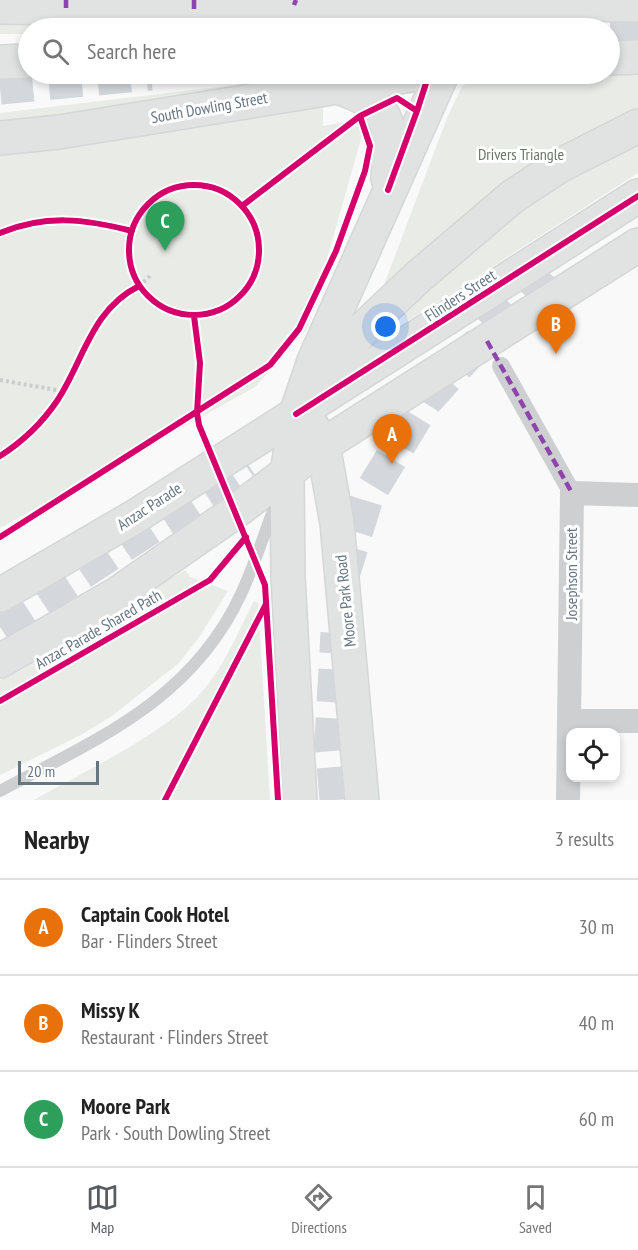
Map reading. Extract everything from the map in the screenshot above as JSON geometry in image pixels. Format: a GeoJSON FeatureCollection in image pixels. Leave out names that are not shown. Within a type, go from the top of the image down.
{"type":"FeatureCollection","features":[{"type":"Feature","properties":{"kind":"main road"},"geometry":{"type":"LineString","coordinates":[[0,8],[66,4],[295,3],[463,10],[638,5]]}},
{"type":"Feature","properties":{"kind":"main road"},"geometry":{"type":"LineString","coordinates":[[620,58],[638,57]]}},
{"type":"Feature","properties":{"kind":"main road"},"geometry":{"type":"LineString","coordinates":[[0,62],[18,61]]}},
{"type":"Feature","properties":{"kind":"main road","name":"South Dowling Street"},"geometry":{"type":"LineString","coordinates":[[0,138],[59,132],[349,84]]}},
{"type":"Feature","properties":{"kind":"main road"},"geometry":{"type":"LineString","coordinates":[[300,800],[288,576],[287,474],[296,414],[314,361],[388,190],[437,84]]}},
{"type":"Feature","properties":{"kind":"main road"},"geometry":{"type":"LineString","coordinates":[[335,86],[364,96],[379,107],[386,120],[389,146],[388,190]]}},
{"type":"Feature","properties":{"kind":"main road"},"geometry":{"type":"LineString","coordinates":[[296,414],[365,327],[418,277],[503,204],[559,166],[638,126]]}},
{"type":"Feature","properties":{"kind":"main road","name":"Flinders Street"},"geometry":{"type":"LineString","coordinates":[[296,414],[638,196]]}},
{"type":"Feature","properties":{"kind":"main road"},"geometry":{"type":"LineString","coordinates":[[0,661],[117,594],[287,474],[323,445],[638,245]]}},
{"type":"Feature","properties":{"kind":"main road","name":"Moore Park Road"},"geometry":{"type":"LineString","coordinates":[[296,414],[316,429],[323,445],[338,534],[362,800]]}},
{"type":"Feature","properties":{"kind":"main road","name":"Anzac Parade"},"geometry":{"type":"LineString","coordinates":[[0,595],[77,552],[214,463],[296,414]]}},
{"type":"Feature","properties":{"kind":"main road"},"geometry":{"type":"LineString","coordinates":[[341,800],[356,719]]}},
{"type":"Feature","properties":{"kind":"street","name":"Josephson Street"},"geometry":{"type":"LineString","coordinates":[[501,366],[572,493],[568,800]]}},
{"type":"Feature","properties":{"kind":"street"},"geometry":{"type":"LineString","coordinates":[[572,493],[638,495]]}},
{"type":"Feature","properties":{"kind":"street"},"geometry":{"type":"LineString","coordinates":[[570,721],[638,722]]}},
{"type":"Feature","properties":{"kind":"lane"},"geometry":{"type":"LineString","coordinates":[[0,791],[129,722],[164,696],[194,668],[219,635],[243,592],[287,474]]}},
{"type":"Feature","properties":{"kind":"path"},"geometry":{"type":"LineString","coordinates":[[129,291],[139,286],[151,275]]}},
{"type":"Feature","properties":{"kind":"path"},"geometry":{"type":"LineString","coordinates":[[135,277],[146,294]]}},
{"type":"Feature","properties":{"kind":"path"},"geometry":{"type":"LineString","coordinates":[[0,380],[62,391]]}},
{"type":"Feature","properties":{"kind":"path"},"geometry":{"type":"LineString","coordinates":[[57,400],[67,381]]}},
{"type":"Feature","properties":{"kind":"path"},"geometry":{"type":"LineString","coordinates":[[197,403],[196,412],[199,425],[214,463]]}},
{"type":"Feature","properties":{"kind":"path"},"geometry":{"type":"LineString","coordinates":[[0,537],[206,407]]}},
{"type":"Feature","properties":{"kind":"green space"},"geometry":{"type":"Polygon","coordinates":[[[0,21],[18,21],[18,34],[0,34],[0,21]]]}},
{"type":"Feature","properties":{"kind":"green space","name":"Drivers Triangle"},"geometry":{"type":"Polygon","coordinates":[[[638,71],[638,173],[409,320],[382,290],[447,118],[462,86],[467,84],[620,84],[620,72],[638,71]]]}},
{"type":"Feature","properties":{"kind":"green space"},"geometry":{"type":"Polygon","coordinates":[[[242,84],[279,84],[0,128],[0,113],[242,84]]]}},
{"type":"Feature","properties":{"kind":"green space"},"geometry":{"type":"Polygon","coordinates":[[[323,105],[323,126],[367,118],[307,329],[255,387],[0,528],[0,153],[131,138],[323,105]]]}},
{"type":"Feature","properties":{"kind":"green space"},"geometry":{"type":"Polygon","coordinates":[[[185,570],[190,577],[228,591],[200,636],[179,663],[112,716],[81,735],[0,775],[0,680],[185,570]]]}},
{"type":"Feature","properties":{"kind":"green space"},"geometry":{"type":"Polygon","coordinates":[[[254,601],[258,603],[270,800],[34,800],[145,737],[185,708],[201,693],[217,672],[254,601]]]}},
{"type":"Feature","properties":{"kind":"tunnel"},"geometry":{"type":"LineString","coordinates":[[620,30],[638,30]]}},
{"type":"Feature","properties":{"kind":"tunnel"},"geometry":{"type":"LineString","coordinates":[[0,88],[43,84]]}},
{"type":"Feature","properties":{"kind":"tunnel"},"geometry":{"type":"LineString","coordinates":[[342,579],[367,498],[426,401],[549,265]]}},
{"type":"Feature","properties":{"kind":"tunnel"},"geometry":{"type":"LineString","coordinates":[[0,627],[248,464]]}},
{"type":"Feature","properties":{"kind":"tunnel"},"geometry":{"type":"LineString","coordinates":[[336,800],[331,740],[337,633]]}},
{"type":"Feature","properties":{"kind":"marked path"},"geometry":{"type":"LineString","coordinates":[[66,0],[66,8]]}},
{"type":"Feature","properties":{"kind":"marked path"},"geometry":{"type":"LineString","coordinates":[[194,0],[194,10]]}},
{"type":"Feature","properties":{"kind":"marked path"},"geometry":{"type":"LineString","coordinates":[[294,5],[296,0]]}},
{"type":"Feature","properties":{"kind":"marked path"},"geometry":{"type":"LineString","coordinates":[[487,341],[572,493]]}},
{"type":"Feature","properties":{"kind":"cycle path"},"geometry":{"type":"LineString","coordinates":[[242,206],[360,116],[397,98],[417,111],[426,84]]}},
{"type":"Feature","properties":{"kind":"cycle path"},"geometry":{"type":"LineString","coordinates":[[388,190],[417,111]]}},
{"type":"Feature","properties":{"kind":"cycle path"},"geometry":{"type":"LineString","coordinates":[[0,537],[270,365],[299,329],[336,251],[365,171],[370,146],[360,116]]}},
{"type":"Feature","properties":{"kind":"cycle path"},"geometry":{"type":"LineString","coordinates":[[194,185],[219,190],[240,204],[254,225],[259,250],[254,275],[240,296],[219,310],[194,315],[169,310],[148,296],[134,275],[129,250],[134,225],[148,204],[169,190],[194,185]]}},
{"type":"Feature","properties":{"kind":"cycle path"},"geometry":{"type":"LineString","coordinates":[[296,414],[638,196]]}},
{"type":"Feature","properties":{"kind":"cycle path"},"geometry":{"type":"LineString","coordinates":[[0,233],[33,223],[66,220],[132,231]]}},
{"type":"Feature","properties":{"kind":"cycle path"},"geometry":{"type":"LineString","coordinates":[[0,456],[16,445],[45,417],[57,401],[99,322],[123,296],[139,286]]}},
{"type":"Feature","properties":{"kind":"cycle path"},"geometry":{"type":"LineString","coordinates":[[194,316],[200,363],[197,413],[199,425],[265,585],[278,800]]}},
{"type":"Feature","properties":{"kind":"cycle path","name":"Anzac Parade Shared Path"},"geometry":{"type":"LineString","coordinates":[[0,701],[210,580],[246,537]]}},
{"type":"Feature","properties":{"kind":"cycle path"},"geometry":{"type":"LineString","coordinates":[[165,800],[266,604]]}},
{"type":"Feature","properties":{"kind":"place","name":"Moore Park"},"geometry":{"type":"Point","coordinates":[165,251]}},
{"type":"Feature","properties":{"kind":"place","name":"Missy K"},"geometry":{"type":"Point","coordinates":[556,354]}},
{"type":"Feature","properties":{"kind":"place","name":"Captain Cook Hotel"},"geometry":{"type":"Point","coordinates":[392,464]}}]}
